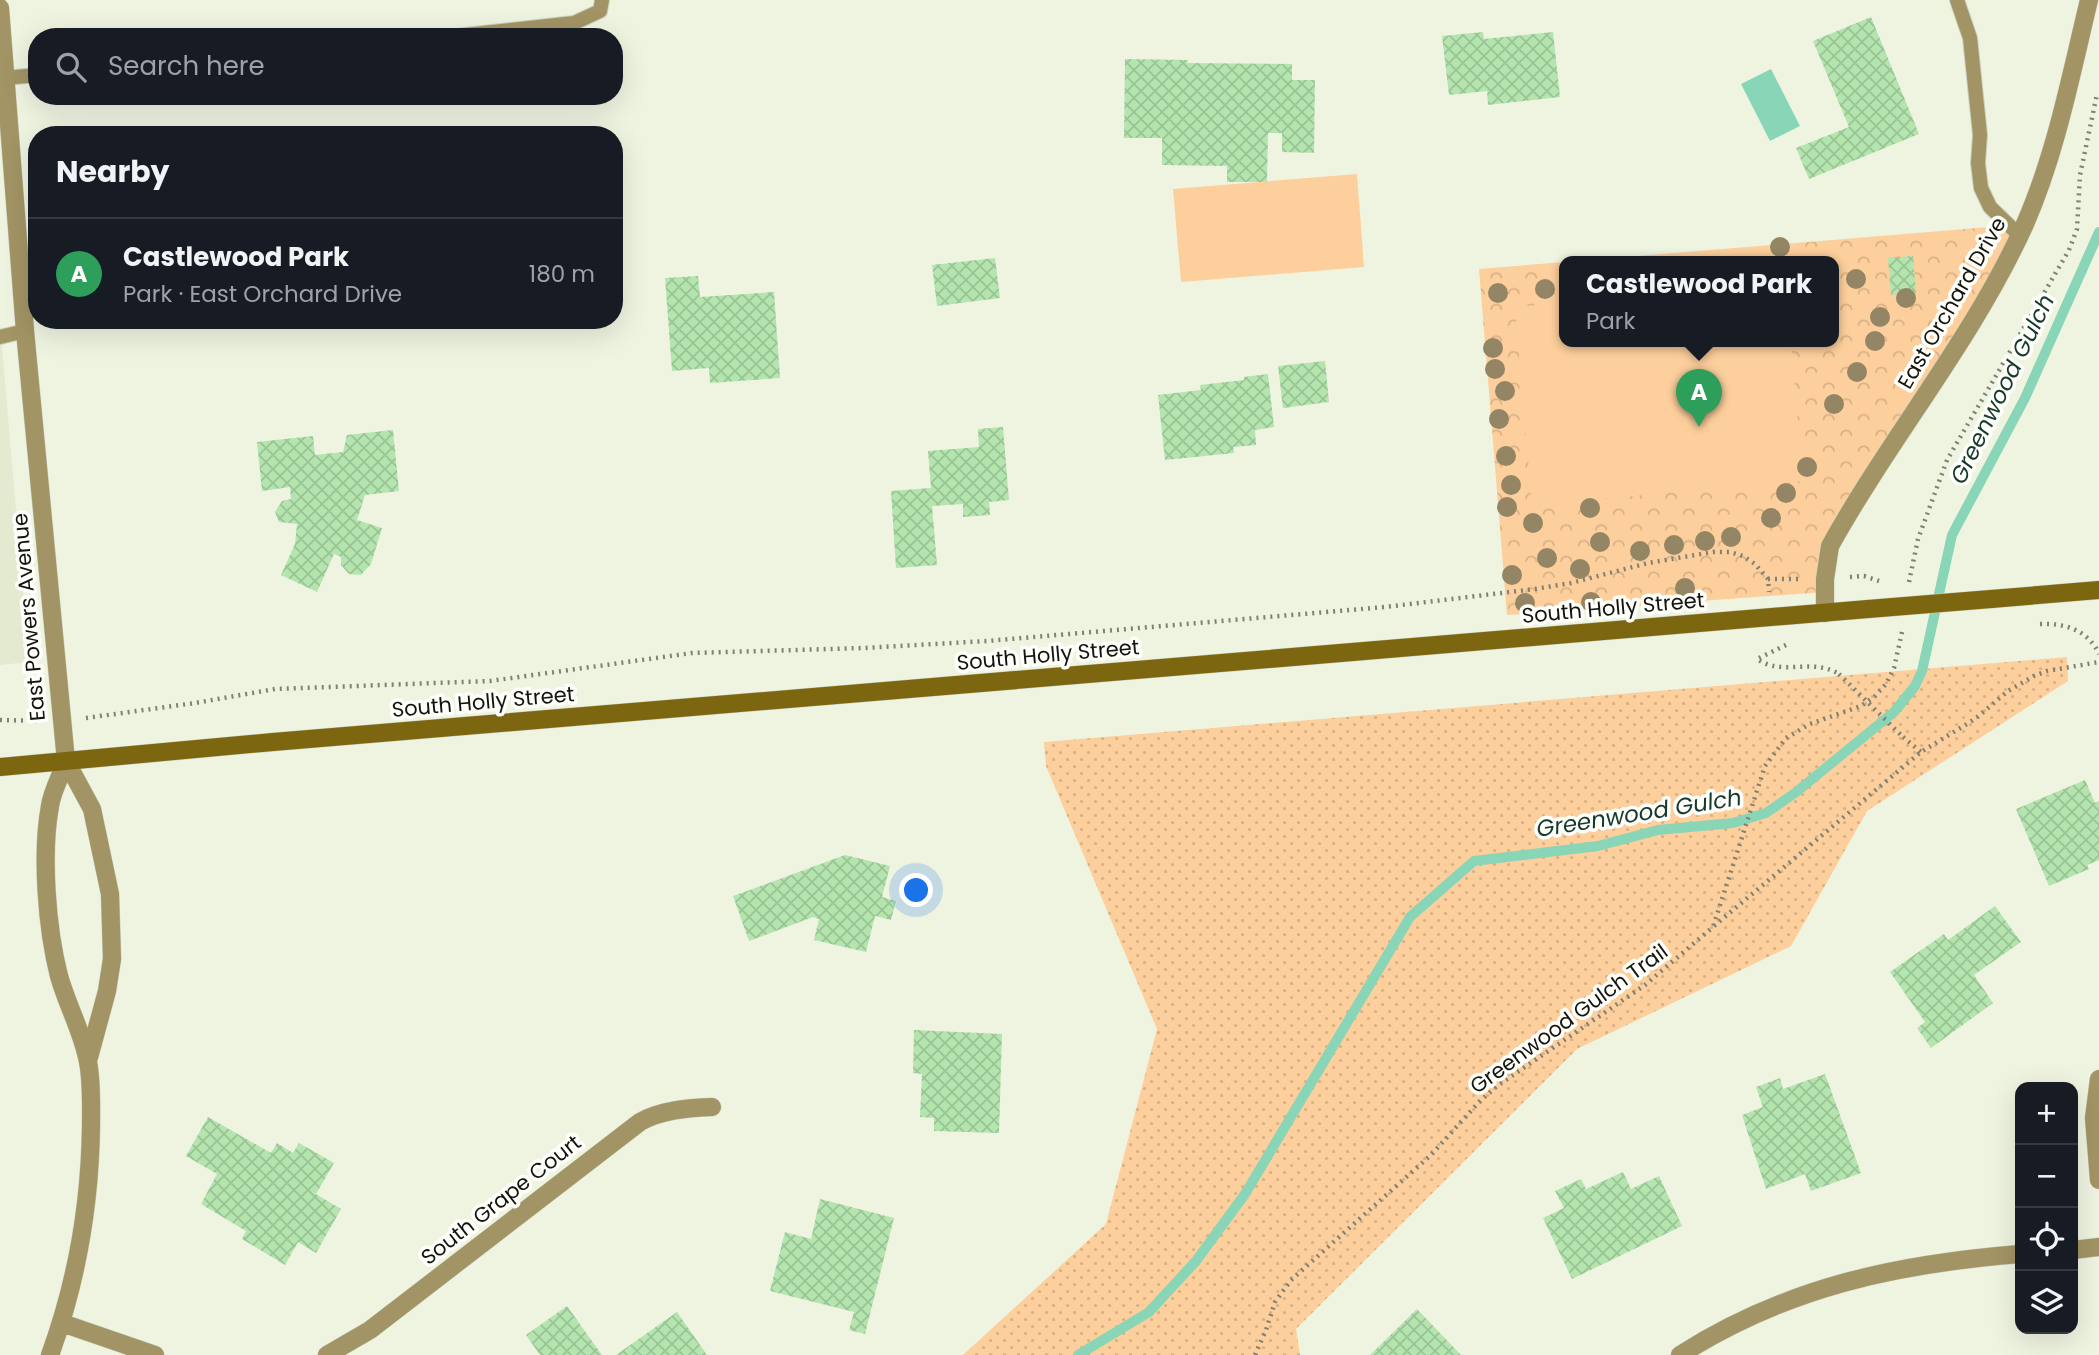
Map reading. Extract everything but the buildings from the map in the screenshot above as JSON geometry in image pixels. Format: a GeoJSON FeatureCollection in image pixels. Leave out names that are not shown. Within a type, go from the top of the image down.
{"type":"FeatureCollection","features":[{"type":"Feature","properties":{"kind":"street","name":"East Orchard Drive"},"geometry":{"type":"LineString","coordinates":[[1825,613],[1825,579],[1830,546],[1950,358],[2020,235],[2052,146],[2090,0]]}},
{"type":"Feature","properties":{"kind":"street","name":"East Powers Avenue"},"geometry":{"type":"LineString","coordinates":[[0,8],[25,331],[66,761]]}},
{"type":"Feature","properties":{"kind":"street","name":"South Holly Street"},"geometry":{"type":"LineString","coordinates":[[0,767],[2099,590]]}},
{"type":"Feature","properties":{"kind":"street"},"geometry":{"type":"LineString","coordinates":[[50,1355],[62,1323],[76,1267],[85,1221],[91,1162],[88,1061],[59,974],[48,903],[50,805],[66,761]]}},
{"type":"Feature","properties":{"kind":"street"},"geometry":{"type":"LineString","coordinates":[[66,761],[92,809],[110,894],[111,960],[107,991],[88,1061]]}},
{"type":"Feature","properties":{"kind":"street"},"geometry":{"type":"LineString","coordinates":[[2099,1079],[2094,1118],[2099,1180]]}},
{"type":"Feature","properties":{"kind":"street","name":"South Grape Court"},"geometry":{"type":"LineString","coordinates":[[327,1355],[370,1330],[639,1122],[649,1117],[690,1108],[712,1107]]}},
{"type":"Feature","properties":{"kind":"street"},"geometry":{"type":"LineString","coordinates":[[2078,1249],[2099,1247]]}},
{"type":"Feature","properties":{"kind":"street"},"geometry":{"type":"LineString","coordinates":[[1680,1355],[1743,1320],[1792,1299],[1846,1281],[1956,1259],[2015,1254]]}},
{"type":"Feature","properties":{"kind":"street"},"geometry":{"type":"LineString","coordinates":[[62,1323],[155,1355]]}},
{"type":"Feature","properties":{"kind":"lane"},"geometry":{"type":"LineString","coordinates":[[529,28],[574,23],[600,11],[602,0]]}},
{"type":"Feature","properties":{"kind":"lane"},"geometry":{"type":"LineString","coordinates":[[1956,0],[1970,38],[1980,135],[1981,188],[1990,207],[2020,235]]}},
{"type":"Feature","properties":{"kind":"lane"},"geometry":{"type":"LineString","coordinates":[[5,78],[28,76]]}},
{"type":"Feature","properties":{"kind":"lane"},"geometry":{"type":"LineString","coordinates":[[0,337],[25,331]]}},
{"type":"Feature","properties":{"kind":"path"},"geometry":{"type":"LineString","coordinates":[[1907,592],[1918,539],[1947,460],[2077,229],[2080,175],[2099,84]]}},
{"type":"Feature","properties":{"kind":"path"},"geometry":{"type":"LineString","coordinates":[[0,720],[62,721],[288,688],[490,681],[692,653],[864,648],[1001,640],[1385,607],[1572,583],[1648,563],[1713,552],[1730,552],[1743,556],[1755,564],[1768,579]]}},
{"type":"Feature","properties":{"kind":"path"},"geometry":{"type":"LineString","coordinates":[[2028,624],[2053,623],[2071,627],[2095,645],[2099,653]]}},
{"type":"Feature","properties":{"kind":"path"},"geometry":{"type":"LineString","coordinates":[[1713,927],[1765,766],[1786,738],[1810,724],[1861,706],[1875,696],[1886,684],[1894,668],[1902,628]]}},
{"type":"Feature","properties":{"kind":"path"},"geometry":{"type":"LineString","coordinates":[[1794,644],[1783,645],[1757,659],[1766,665],[1818,666],[1839,674],[1921,752]]}},
{"type":"Feature","properties":{"kind":"path","name":"Greenwood Gulch Trail"},"geometry":{"type":"LineString","coordinates":[[1255,1355],[1275,1301],[1291,1280],[1431,1155],[1479,1102],[1507,1079],[1645,985],[1921,752],[1975,719],[2008,691],[2034,676],[2062,667],[2099,662]]}},
{"type":"Feature","properties":{"kind":"shaded area"},"geometry":{"type":"Polygon","coordinates":[[[1771,69],[1800,126],[1770,141],[1741,84],[1771,69]]]}},
{"type":"Feature","properties":{"kind":"shaded area"},"geometry":{"type":"Polygon","coordinates":[[[0,323],[29,662],[0,665],[0,323]]]}},
{"type":"Feature","properties":{"kind":"green space"},"geometry":{"type":"Polygon","coordinates":[[[1357,174],[1364,267],[1181,282],[1173,189],[1357,174]]]}},
{"type":"Feature","properties":{"kind":"green space"},"geometry":{"type":"Polygon","coordinates":[[[2025,224],[1842,525],[1825,592],[1507,615],[1479,269],[1559,262],[1559,347],[1839,347],[1839,256],[1638,256],[2025,224]]]}},
{"type":"Feature","properties":{"kind":"green space"},"geometry":{"type":"Polygon","coordinates":[[[1559,303],[1559,347],[1792,347],[1803,481],[1532,505],[1515,307],[1559,303]]]}},
{"type":"Feature","properties":{"kind":"green space","name":"Greenwood Gulch"},"geometry":{"type":"Polygon","coordinates":[[[2067,657],[2068,681],[1867,811],[1791,946],[1577,1049],[1296,1329],[1300,1355],[963,1355],[1106,1224],[1157,1029],[1046,766],[1044,742],[2067,657]]]}},
{"type":"Feature","properties":{"kind":"waterway","name":"Greenwood Gulch"},"geometry":{"type":"LineString","coordinates":[[1078,1355],[1149,1312],[1196,1261],[1245,1194],[1410,917],[1474,861],[1598,846],[1658,830],[1733,823],[1766,813],[1795,793],[1894,712],[1915,686],[1922,671],[1952,535],[2025,398],[2099,232]]}},
{"type":"Feature","properties":{"kind":"place","name":"Castlewood Park"},"geometry":{"type":"Point","coordinates":[1699,427]}}]}
